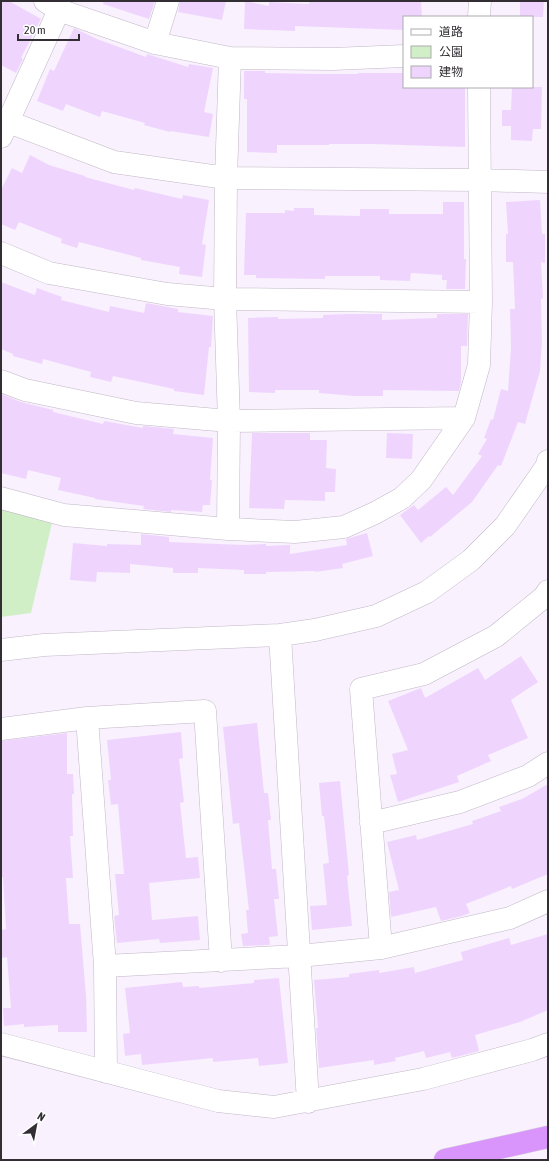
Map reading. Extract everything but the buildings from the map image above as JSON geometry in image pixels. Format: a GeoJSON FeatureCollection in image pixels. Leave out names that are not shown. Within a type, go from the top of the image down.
{"type":"FeatureCollection","features":[{"type":"Feature","properties":{"kind":"highway"},"geometry":{"type":"LineString","coordinates":[[445,1160],[548,1137]]}},
{"type":"Feature","properties":{"kind":"street"},"geometry":{"type":"LineString","coordinates":[[155,43],[168,1]]}},
{"type":"Feature","properties":{"kind":"street"},"geometry":{"type":"LineString","coordinates":[[479,16],[480,1]]}},
{"type":"Feature","properties":{"kind":"street"},"geometry":{"type":"LineString","coordinates":[[403,56],[333,59],[230,58],[155,43],[52,6],[3,126],[114,162],[226,178],[548,182]]}},
{"type":"Feature","properties":{"kind":"street"},"geometry":{"type":"LineString","coordinates":[[228,529],[229,420],[225,299],[226,178],[230,58]]}},
{"type":"Feature","properties":{"kind":"street"},"geometry":{"type":"LineString","coordinates":[[1,498],[64,515],[228,529],[295,532],[344,527],[402,498],[421,480],[464,418],[479,365],[481,302],[478,88]]}},
{"type":"Feature","properties":{"kind":"street"},"geometry":{"type":"LineString","coordinates":[[1,253],[49,273],[167,294],[225,299],[481,302]]}},
{"type":"Feature","properties":{"kind":"street"},"geometry":{"type":"LineString","coordinates":[[1,381],[25,390],[136,413],[229,420],[464,418]]}},
{"type":"Feature","properties":{"kind":"street"},"geometry":{"type":"LineString","coordinates":[[1,650],[44,645],[280,635],[315,630],[376,616],[427,592],[471,560],[505,526],[546,467],[548,461]]}},
{"type":"Feature","properties":{"kind":"street"},"geometry":{"type":"LineString","coordinates":[[381,948],[361,689],[424,674],[496,636],[546,597]]}},
{"type":"Feature","properties":{"kind":"street"},"geometry":{"type":"LineString","coordinates":[[280,635],[308,1102]]}},
{"type":"Feature","properties":{"kind":"street"},"geometry":{"type":"LineString","coordinates":[[1,729],[87,718],[206,711],[221,961]]}},
{"type":"Feature","properties":{"kind":"street"},"geometry":{"type":"LineString","coordinates":[[87,718],[105,966],[106,1072]]}},
{"type":"Feature","properties":{"kind":"street"},"geometry":{"type":"LineString","coordinates":[[371,823],[460,802],[528,776],[548,763]]}},
{"type":"Feature","properties":{"kind":"street"},"geometry":{"type":"LineString","coordinates":[[105,966],[299,956],[381,948],[510,918],[548,901]]}},
{"type":"Feature","properties":{"kind":"street"},"geometry":{"type":"LineString","coordinates":[[1,1044],[218,1101],[274,1107],[423,1080],[532,1050],[548,1044]]}},
{"type":"Feature","properties":{"kind":"green space"},"geometry":{"type":"Polygon","coordinates":[[[1,508],[52,523],[31,613],[1,617],[1,508]]]}}]}
